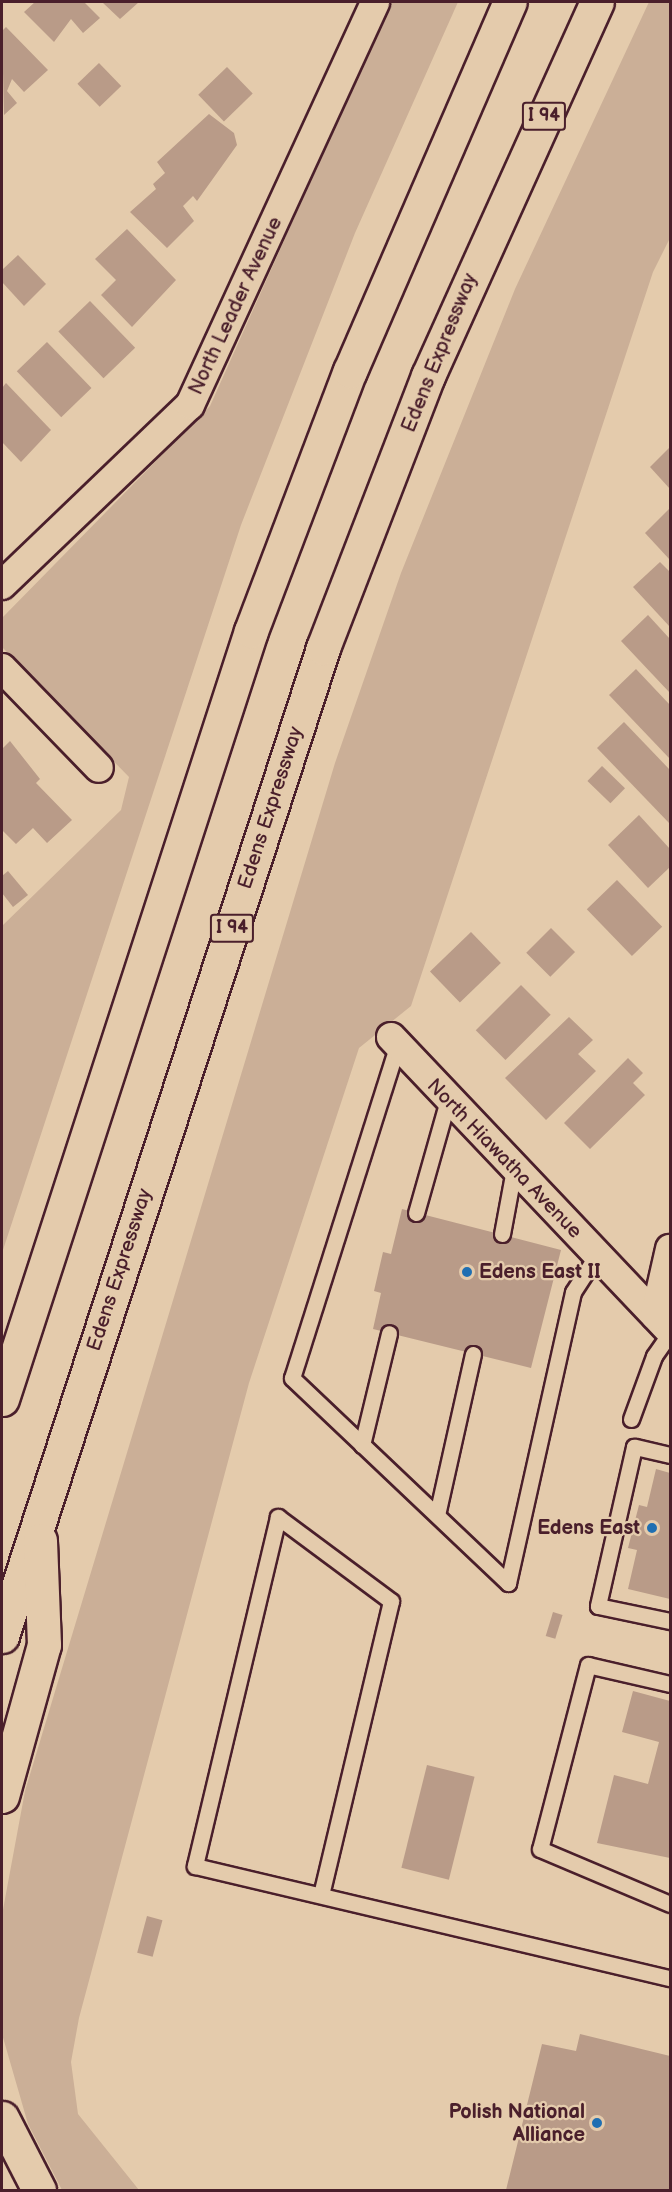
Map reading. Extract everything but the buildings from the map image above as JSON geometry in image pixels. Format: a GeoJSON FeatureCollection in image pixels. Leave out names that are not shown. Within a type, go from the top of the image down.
{"type":"FeatureCollection","features":[{"type":"Feature","properties":{"kind":"highway"},"geometry":{"type":"LineString","coordinates":[[2,1399],[251,631],[358,350],[510,2]]}},
{"type":"Feature","properties":{"kind":"highway","name":"Edens Expressway"},"geometry":{"type":"LineString","coordinates":[[2,1636],[323,648],[428,376],[597,2]]}},
{"type":"Feature","properties":{"kind":"highway"},"geometry":{"type":"LineString","coordinates":[[2,1796],[44,1645],[39,1517]]}},
{"type":"Feature","properties":{"kind":"highway"},"geometry":{"type":"LineString","coordinates":[[2,2118],[39,2190]]}},
{"type":"Feature","properties":{"kind":"street","name":"North Leader Avenue"},"geometry":{"type":"LineString","coordinates":[[2,585],[190,405],[375,2]]}},
{"type":"Feature","properties":{"kind":"street"},"geometry":{"type":"LineString","coordinates":[[2,668],[99,768]]}},
{"type":"Feature","properties":{"kind":"street","name":"North Hiawatha Avenue"},"geometry":{"type":"LineString","coordinates":[[394,1042],[665,1326]]}},
{"type":"Feature","properties":{"kind":"street"},"geometry":{"type":"LineString","coordinates":[[665,1326],[670,1249]]}},
{"type":"Feature","properties":{"kind":"lane"},"geometry":{"type":"LineString","coordinates":[[394,1042],[291,1378],[508,1582],[573,1292],[597,1255]]}},
{"type":"Feature","properties":{"kind":"lane"},"geometry":{"type":"LineString","coordinates":[[416,1213],[448,1100]]}},
{"type":"Feature","properties":{"kind":"lane"},"geometry":{"type":"LineString","coordinates":[[502,1234],[514,1169]]}},
{"type":"Feature","properties":{"kind":"lane"},"geometry":{"type":"LineString","coordinates":[[631,1419],[665,1326]]}},
{"type":"Feature","properties":{"kind":"lane"},"geometry":{"type":"LineString","coordinates":[[362,1445],[389,1333]]}},
{"type":"Feature","properties":{"kind":"lane"},"geometry":{"type":"LineString","coordinates":[[437,1515],[473,1354]]}},
{"type":"Feature","properties":{"kind":"lane"},"geometry":{"type":"LineString","coordinates":[[670,1455],[634,1447],[598,1606],[670,1622]]}},
{"type":"Feature","properties":{"kind":"lane"},"geometry":{"type":"LineString","coordinates":[[321,1895],[392,1601],[278,1517],[195,1866],[670,1978]]}},
{"type":"Feature","properties":{"kind":"lane"},"geometry":{"type":"LineString","coordinates":[[670,1684],[588,1665],[540,1849],[670,1904]]}},
{"type":"Feature","properties":{"kind":"shaded area"},"geometry":{"type":"Polygon","coordinates":[[[391,2],[458,2],[355,233],[241,525],[2,1253],[2,926],[121,810],[129,777],[2,647],[2,618],[210,406],[391,2]]]}},
{"type":"Feature","properties":{"kind":"shaded area"},"geometry":{"type":"Polygon","coordinates":[[[649,2],[670,2],[670,238],[653,272],[411,1006],[359,1048],[249,1383],[79,2018],[71,2062],[78,2114],[139,2190],[62,2190],[28,2124],[2,2034],[2,1915],[25,1791],[335,763],[401,573],[515,289],[649,2]]]}},
{"type":"Feature","properties":{"kind":"place","name":"Edens East II"},"geometry":{"type":"Point","coordinates":[467,1272]}},
{"type":"Feature","properties":{"kind":"place","name":"Edens East"},"geometry":{"type":"Point","coordinates":[652,1528]}},
{"type":"Feature","properties":{"kind":"place","name":"Polish National Alliance"},"geometry":{"type":"Point","coordinates":[597,2123]}}]}
